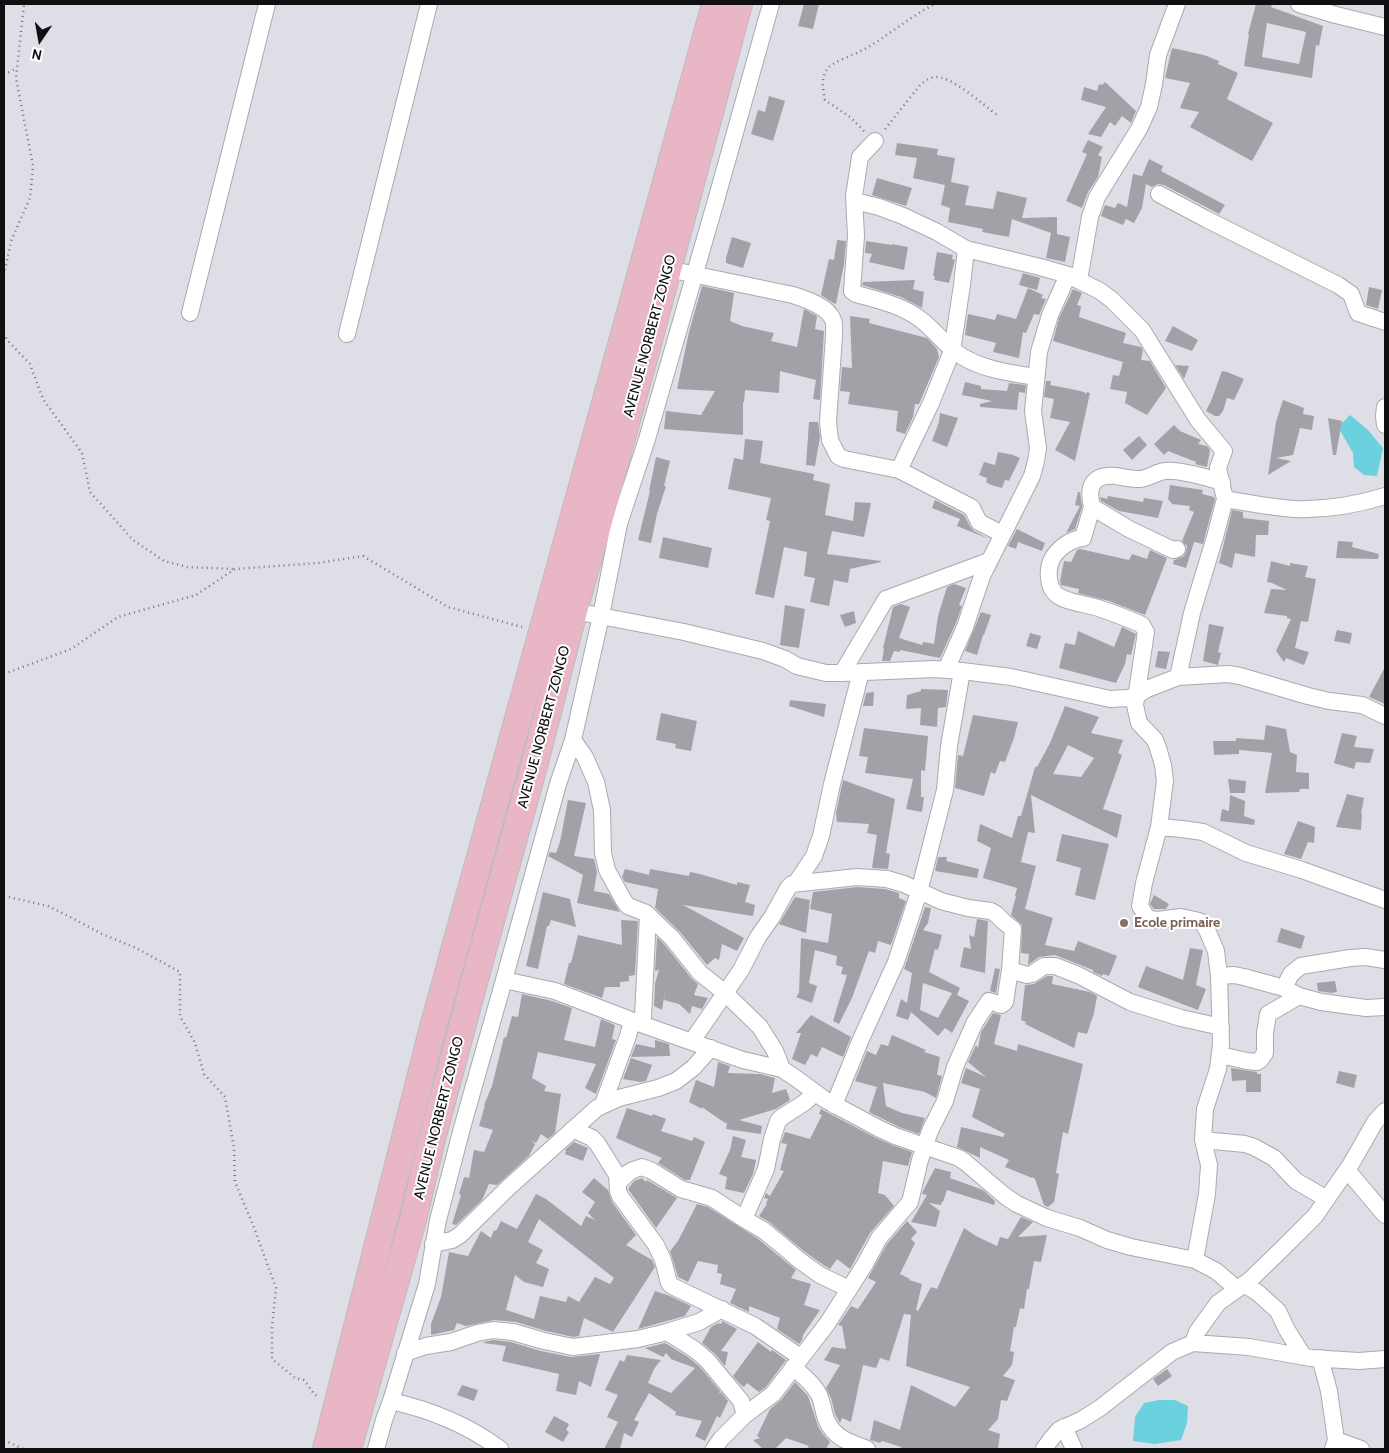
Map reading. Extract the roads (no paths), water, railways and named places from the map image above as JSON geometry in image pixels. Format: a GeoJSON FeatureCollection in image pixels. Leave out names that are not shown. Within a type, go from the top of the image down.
{"type":"FeatureCollection","features":[{"type":"Feature","properties":{"kind":"main road","name":"AVENUE NORBERT ZONGO"},"geometry":{"type":"LineString","coordinates":[[326,1449],[432,1031],[715,4]]}},
{"type":"Feature","properties":{"kind":"main road","name":"AVENUE NORBERT ZONGO"},"geometry":{"type":"LineString","coordinates":[[348,1449],[413,1220],[432,1140],[479,964],[739,4]]}},
{"type":"Feature","properties":{"kind":"street"},"geometry":{"type":"LineString","coordinates":[[190,313],[267,4]]}},
{"type":"Feature","properties":{"kind":"street"},"geometry":{"type":"LineString","coordinates":[[346,334],[429,4]]}},
{"type":"Feature","properties":{"kind":"street"},"geometry":{"type":"LineString","coordinates":[[376,1449],[427,1284],[438,1220],[462,1128],[555,794],[573,740],[602,616],[619,524],[647,439],[771,4]]}},
{"type":"Feature","properties":{"kind":"street"},"geometry":{"type":"LineString","coordinates":[[946,670],[965,627],[982,576],[1032,476],[1038,448],[1033,412],[1036,377],[1039,352],[1050,316],[1074,278],[1097,197],[1139,129],[1149,107],[1158,55],[1177,4]]}},
{"type":"Feature","properties":{"kind":"street"},"geometry":{"type":"LineString","coordinates":[[1299,4],[1385,27]]}},
{"type":"Feature","properties":{"kind":"street"},"geometry":{"type":"LineString","coordinates":[[875,141],[860,157],[854,196],[856,236],[852,292],[901,308],[926,325],[952,351],[983,367],[1036,377]]}},
{"type":"Feature","properties":{"kind":"street"},"geometry":{"type":"LineString","coordinates":[[1159,194],[1338,285],[1351,294],[1358,314],[1385,322]]}},
{"type":"Feature","properties":{"kind":"street"},"geometry":{"type":"LineString","coordinates":[[855,200],[897,214],[937,232],[966,250],[1040,266],[1074,278],[1100,291],[1112,300],[1142,330],[1198,420],[1224,451],[1218,468],[1225,498],[1192,613],[1178,676]]}},
{"type":"Feature","properties":{"kind":"street"},"geometry":{"type":"LineString","coordinates":[[899,470],[920,428],[952,351],[966,250]]}},
{"type":"Feature","properties":{"kind":"street"},"geometry":{"type":"LineString","coordinates":[[668,268],[793,295],[809,300],[826,310],[833,320],[834,326],[828,422],[830,440],[838,456],[844,459],[899,470],[969,506],[972,508],[978,522],[1002,534]]}},
{"type":"Feature","properties":{"kind":"street"},"geometry":{"type":"LineString","coordinates":[[1195,1260],[1207,1194],[1209,1165],[1204,1152],[1203,1140],[1205,1109],[1218,1069],[1220,1055],[1221,1027],[1216,951],[1203,924],[1194,919],[1181,917],[1158,920],[1150,919],[1140,906],[1144,883],[1159,828],[1165,791],[1163,765],[1154,740],[1139,723],[1135,704],[1146,632],[1142,625],[1100,608],[1063,598],[1056,594],[1051,587],[1049,568],[1059,549],[1076,539],[1083,538],[1092,507],[1090,497],[1094,480],[1113,476],[1138,479],[1170,470],[1204,476],[1222,482]]}},
{"type":"Feature","properties":{"kind":"street"},"geometry":{"type":"LineString","coordinates":[[1225,498],[1296,509],[1346,505],[1366,502],[1385,496]]}},
{"type":"Feature","properties":{"kind":"street"},"geometry":{"type":"LineString","coordinates":[[1092,507],[1129,529],[1173,550],[1177,549]]}},
{"type":"Feature","properties":{"kind":"street"},"geometry":{"type":"LineString","coordinates":[[842,673],[886,598],[989,561]]}},
{"type":"Feature","properties":{"kind":"street"},"geometry":{"type":"LineString","coordinates":[[574,611],[684,632],[763,651],[805,669],[826,672],[962,671],[1011,677],[1110,699],[1136,696],[1147,689],[1178,676],[1228,674],[1308,696],[1362,705],[1385,716]]}},
{"type":"Feature","properties":{"kind":"street"},"geometry":{"type":"LineString","coordinates":[[834,1105],[896,962],[919,892],[945,790],[949,746],[962,671]]}},
{"type":"Feature","properties":{"kind":"street"},"geometry":{"type":"LineString","coordinates":[[796,883],[814,856],[821,836],[832,784],[861,672]]}},
{"type":"Feature","properties":{"kind":"street"},"geometry":{"type":"LineString","coordinates":[[573,740],[585,757],[596,782],[602,810],[602,853],[607,870],[626,903],[631,908],[648,915],[672,938],[700,973],[724,992],[765,1033],[775,1050],[782,1070]]}},
{"type":"Feature","properties":{"kind":"street"},"geometry":{"type":"LineString","coordinates":[[1159,828],[1203,832],[1246,853],[1385,900]]}},
{"type":"Feature","properties":{"kind":"street"},"geometry":{"type":"LineString","coordinates":[[692,1041],[741,970],[758,937],[792,884],[871,877],[897,882],[940,900],[968,908],[991,911],[1012,927],[1010,970],[1005,1002],[1001,1005],[989,1001],[980,1012],[955,1067],[945,1101],[930,1131],[916,1174],[910,1202],[879,1238],[827,1324],[773,1394],[745,1415],[714,1449]]}},
{"type":"Feature","properties":{"kind":"street"},"geometry":{"type":"LineString","coordinates":[[603,1104],[628,1036],[643,1017],[648,915]]}},
{"type":"Feature","properties":{"kind":"street"},"geometry":{"type":"LineString","coordinates":[[1284,988],[1291,974],[1301,966],[1350,958],[1385,960]]}},
{"type":"Feature","properties":{"kind":"street"},"geometry":{"type":"LineString","coordinates":[[1010,970],[1032,974],[1044,966],[1055,966],[1078,975],[1130,1002],[1181,1018],[1221,1027]]}},
{"type":"Feature","properties":{"kind":"street"},"geometry":{"type":"LineString","coordinates":[[1219,976],[1234,975],[1284,988],[1299,996],[1321,1002],[1366,1008],[1385,1007]]}},
{"type":"Feature","properties":{"kind":"street"},"geometry":{"type":"LineString","coordinates":[[504,980],[555,991],[637,1023],[750,1062],[782,1070],[797,1078],[815,1093],[834,1105],[886,1132],[959,1158],[972,1166],[1004,1196],[1047,1218],[1131,1247],[1195,1260],[1240,1287],[1258,1293],[1278,1311],[1287,1330],[1304,1357]]}},
{"type":"Feature","properties":{"kind":"street"},"geometry":{"type":"LineString","coordinates":[[1220,1055],[1248,1061],[1257,1062],[1260,1060],[1265,1053],[1268,1013],[1299,996]]}},
{"type":"Feature","properties":{"kind":"street"},"geometry":{"type":"LineString","coordinates":[[433,1244],[452,1240],[460,1235],[509,1187],[589,1114],[603,1104],[676,1081],[694,1068],[711,1048]]}},
{"type":"Feature","properties":{"kind":"street"},"geometry":{"type":"LineString","coordinates":[[744,1219],[766,1168],[778,1121],[815,1093]]}},
{"type":"Feature","properties":{"kind":"street"},"geometry":{"type":"LineString","coordinates":[[1193,1343],[1197,1332],[1213,1308],[1240,1287],[1314,1216],[1347,1170],[1375,1122],[1385,1111]]}},
{"type":"Feature","properties":{"kind":"street"},"geometry":{"type":"LineString","coordinates":[[573,1129],[592,1138],[597,1143],[617,1175],[620,1196],[656,1245],[672,1286],[763,1330],[796,1362],[819,1395],[826,1420],[833,1431],[845,1440],[867,1449]]}},
{"type":"Feature","properties":{"kind":"street"},"geometry":{"type":"LineString","coordinates":[[1203,1140],[1245,1144],[1254,1147],[1274,1158],[1296,1181],[1327,1199]]}},
{"type":"Feature","properties":{"kind":"street"},"geometry":{"type":"LineString","coordinates":[[618,1184],[628,1173],[642,1167],[652,1171],[682,1190],[712,1198],[763,1230],[820,1275],[849,1289]]}},
{"type":"Feature","properties":{"kind":"street"},"geometry":{"type":"LineString","coordinates":[[1347,1170],[1385,1215]]}},
{"type":"Feature","properties":{"kind":"street"},"geometry":{"type":"LineString","coordinates":[[406,1352],[493,1330],[513,1332],[573,1347],[638,1339],[699,1322],[722,1309]]}},
{"type":"Feature","properties":{"kind":"street"},"geometry":{"type":"LineString","coordinates":[[667,1332],[708,1360],[741,1401],[745,1415]]}},
{"type":"Feature","properties":{"kind":"street"},"geometry":{"type":"LineString","coordinates":[[1044,1449],[1055,1433],[1100,1408],[1172,1352],[1193,1343],[1249,1347],[1304,1357],[1359,1361],[1385,1359]]}},
{"type":"Feature","properties":{"kind":"street"},"geometry":{"type":"LineString","coordinates":[[1320,1358],[1329,1391],[1334,1444],[1361,1449]]}},
{"type":"Feature","properties":{"kind":"street"},"geometry":{"type":"LineString","coordinates":[[391,1401],[445,1417],[468,1428],[500,1449]]}},
{"type":"Feature","properties":{"kind":"street"},"geometry":{"type":"LineString","coordinates":[[1064,1427],[1074,1449]]}},
{"type":"Feature","properties":{"kind":"water"},"geometry":{"type":"Polygon","coordinates":[[[1350,415],[1367,429],[1383,448],[1377,476],[1364,475],[1354,467],[1353,453],[1338,427],[1350,415]]]}},
{"type":"Feature","properties":{"kind":"water"},"geometry":{"type":"Polygon","coordinates":[[[1159,1400],[1175,1400],[1188,1406],[1187,1423],[1181,1440],[1155,1444],[1133,1441],[1135,1417],[1144,1403],[1159,1400]]]}},
{"type":"Feature","properties":{"kind":"place","name":"Ecole primaire"},"geometry":{"type":"Point","coordinates":[1124,923]}}]}
